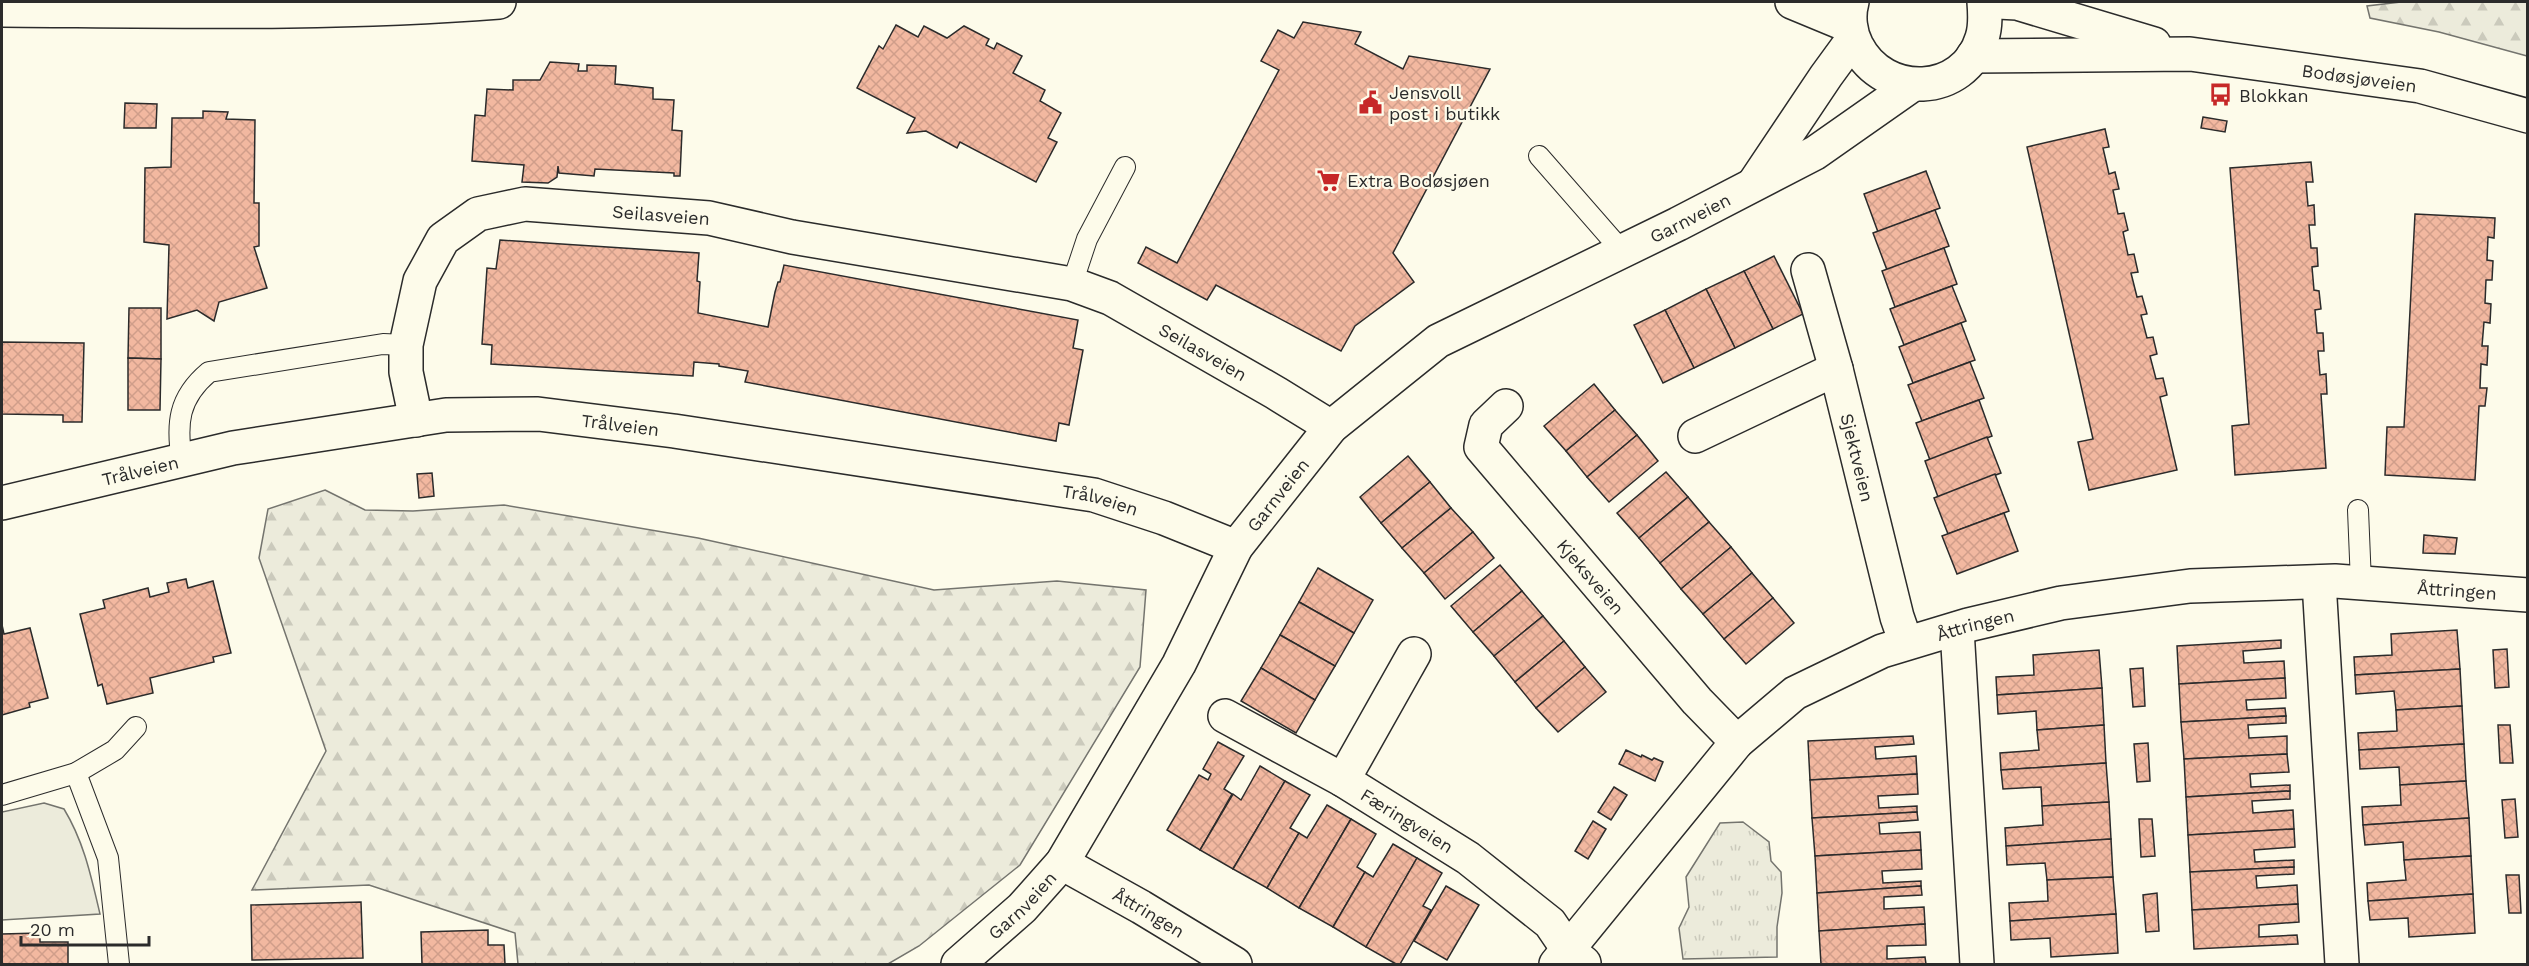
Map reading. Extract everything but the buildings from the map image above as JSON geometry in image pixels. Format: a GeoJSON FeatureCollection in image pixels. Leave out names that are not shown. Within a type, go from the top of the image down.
{"type":"FeatureCollection","features":[{"type":"Feature","properties":{"kind":"street"},"geometry":{"type":"LineString","coordinates":[[2,10],[262,13],[412,9],[499,2]]}},
{"type":"Feature","properties":{"kind":"street"},"geometry":{"type":"LineString","coordinates":[[1792,2],[1852,22],[1863,57],[1876,71],[1893,81],[1912,85],[1936,82],[1957,73],[1973,56],[1982,39],[1986,20],[1984,2]]}},
{"type":"Feature","properties":{"kind":"street","name":"Bodøsjøveien"},"geometry":{"type":"LineString","coordinates":[[1998,2],[2017,3],[2190,54]]}},
{"type":"Feature","properties":{"kind":"street","name":"Garnveien"},"geometry":{"type":"LineString","coordinates":[[1753,186],[1826,76],[1852,22]]}},
{"type":"Feature","properties":{"kind":"street","name":"Bodøsjøveien"},"geometry":{"type":"LineString","coordinates":[[1973,56],[2190,54],[2420,86],[2528,116]]}},
{"type":"Feature","properties":{"kind":"street","name":"Garnveien"},"geometry":{"type":"LineString","coordinates":[[958,964],[1022,908],[1062,863],[1179,664],[1236,547],[1331,427],[1438,341],[1623,251],[1815,153],[1912,85]]}},
{"type":"Feature","properties":{"kind":"street","name":"Seilasveien"},"geometry":{"type":"LineString","coordinates":[[416,420],[406,372],[406,345],[420,281],[443,239],[478,214],[525,204],[709,218],[792,237],[1072,285],[1110,298],[1331,427]]}},
{"type":"Feature","properties":{"kind":"street","name":"Sjektveien"},"geometry":{"type":"LineString","coordinates":[[1808,270],[1836,369],[1897,617],[1906,644]]}},
{"type":"Feature","properties":{"kind":"street"},"geometry":{"type":"LineString","coordinates":[[1695,436],[1836,369]]}},
{"type":"Feature","properties":{"kind":"street","name":"Kjeksveien"},"geometry":{"type":"LineString","coordinates":[[1506,406],[1486,425],[1481,447],[1697,701],[1737,742]]}},
{"type":"Feature","properties":{"kind":"street","name":"Trålveien"},"geometry":{"type":"LineString","coordinates":[[2,503],[233,448],[446,415],[538,414],[674,430],[1094,495],[1164,518],[1236,547]]}},
{"type":"Feature","properties":{"kind":"street"},"geometry":{"type":"LineString","coordinates":[[2319,582],[2342,964]]}},
{"type":"Feature","properties":{"kind":"street","name":"Åttringen"},"geometry":{"type":"LineString","coordinates":[[1570,960],[1597,911],[1737,742],[1795,693],[1882,651],[1957,629],[2061,603],[2190,586],[2361,583],[2528,595]]}},
{"type":"Feature","properties":{"kind":"street"},"geometry":{"type":"LineString","coordinates":[[1957,629],[1977,964]]}},
{"type":"Feature","properties":{"kind":"street"},"geometry":{"type":"LineString","coordinates":[[1343,780],[1414,654]]}},
{"type":"Feature","properties":{"kind":"street","name":"Færingveien"},"geometry":{"type":"LineString","coordinates":[[1225,716],[1343,780],[1468,858],[1550,923],[1570,960]]}},
{"type":"Feature","properties":{"kind":"street","name":"Åttringen"},"geometry":{"type":"LineString","coordinates":[[1062,863],[1141,907],[1235,964]]}},
{"type":"Feature","properties":{"kind":"lane"},"geometry":{"type":"LineString","coordinates":[[1539,156],[1623,251]]}},
{"type":"Feature","properties":{"kind":"lane"},"geometry":{"type":"LineString","coordinates":[[1072,285],[1087,239],[1125,167]]}},
{"type":"Feature","properties":{"kind":"lane"},"geometry":{"type":"LineString","coordinates":[[182,461],[177,431],[182,410],[197,382],[208,372],[383,344],[406,345]]}},
{"type":"Feature","properties":{"kind":"lane"},"geometry":{"type":"LineString","coordinates":[[2358,510],[2361,583]]}},
{"type":"Feature","properties":{"kind":"lane"},"geometry":{"type":"LineString","coordinates":[[2,795],[76,773],[115,750],[136,727]]}},
{"type":"Feature","properties":{"kind":"lane"},"geometry":{"type":"LineString","coordinates":[[76,773],[108,858],[119,964]]}},
{"type":"Feature","properties":{"kind":"green space"},"geometry":{"type":"Polygon","coordinates":[[[2401,2],[2527,2],[2527,56],[2439,32],[2370,18],[2367,6],[2401,2]]]}},
{"type":"Feature","properties":{"kind":"green space"},"geometry":{"type":"Polygon","coordinates":[[[325,490],[365,510],[413,511],[504,505],[698,538],[934,590],[1057,581],[1146,590],[1140,667],[1020,865],[919,946],[888,964],[518,964],[515,933],[369,885],[252,890],[326,751],[259,558],[268,509],[325,490]]]}},
{"type":"Feature","properties":{"kind":"green space"},"geometry":{"type":"Polygon","coordinates":[[[44,803],[64,809],[71,821],[86,860],[100,914],[2,920],[2,812],[44,803]]]}},
{"type":"Feature","properties":{"kind":"green space"},"geometry":{"type":"Polygon","coordinates":[[[1743,822],[1769,842],[1771,861],[1781,872],[1782,893],[1777,927],[1777,957],[1683,959],[1679,928],[1689,907],[1686,877],[1720,823],[1743,822]]]}},
{"type":"Feature","properties":{"kind":"place","name":"Blokkan"},"geometry":{"type":"Point","coordinates":[2221,95]}},
{"type":"Feature","properties":{"kind":"place","name":"Jensvoll post i butikk"},"geometry":{"type":"Point","coordinates":[1371,102]}},
{"type":"Feature","properties":{"kind":"place","name":"Extra Bodøsjøen"},"geometry":{"type":"Point","coordinates":[1329,180]}}]}
